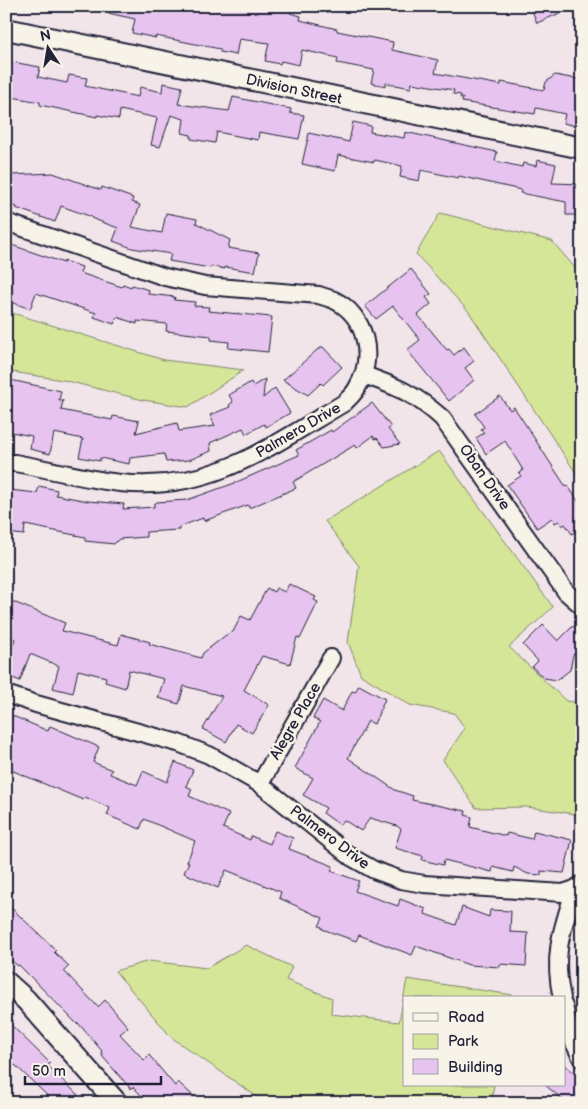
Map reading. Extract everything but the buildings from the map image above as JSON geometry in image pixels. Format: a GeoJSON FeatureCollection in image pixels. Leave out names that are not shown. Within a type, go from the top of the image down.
{"type":"FeatureCollection","features":[{"type":"Feature","properties":{"kind":"street","name":"Division Street"},"geometry":{"type":"LineString","coordinates":[[6,29],[582,148]]}},
{"type":"Feature","properties":{"kind":"street","name":"Palmero Drive"},"geometry":{"type":"LineString","coordinates":[[6,222],[165,277],[212,287],[319,295],[335,301],[349,311],[359,323],[366,339],[368,356],[364,375],[357,390],[344,403],[241,463],[208,475],[150,484],[119,483],[15,463],[6,463]]}},
{"type":"Feature","properties":{"kind":"street","name":"Oban Drive"},"geometry":{"type":"LineString","coordinates":[[364,375],[402,389],[424,403],[442,418],[566,592],[582,606]]}},
{"type":"Feature","properties":{"kind":"street","name":"Alegre Place"},"geometry":{"type":"LineString","coordinates":[[260,784],[331,658]]}},
{"type":"Feature","properties":{"kind":"street","name":"Palmero Drive"},"geometry":{"type":"LineString","coordinates":[[6,694],[178,743],[209,755],[260,784],[351,857],[374,870],[401,880],[424,884],[562,893],[578,886]]}},
{"type":"Feature","properties":{"kind":"street"},"geometry":{"type":"LineString","coordinates":[[562,996],[558,982],[557,958],[559,944],[578,886]]}},
{"type":"Feature","properties":{"kind":"street"},"geometry":{"type":"LineString","coordinates":[[6,982],[26,1000],[117,1103]]}},
{"type":"Feature","properties":{"kind":"street"},"geometry":{"type":"LineString","coordinates":[[566,1014],[572,1037],[582,1059]]}},
{"type":"Feature","properties":{"kind":"green space"},"geometry":{"type":"Polygon","coordinates":[[[440,213],[552,241],[582,276],[582,482],[469,312],[416,254],[440,213]]]}},
{"type":"Feature","properties":{"kind":"green space"},"geometry":{"type":"Polygon","coordinates":[[[6,311],[164,360],[244,370],[188,407],[143,400],[63,380],[6,371],[6,311]]]}},
{"type":"Feature","properties":{"kind":"green space"},"geometry":{"type":"Polygon","coordinates":[[[439,451],[553,607],[509,647],[566,701],[582,703],[582,815],[527,807],[476,808],[443,760],[465,728],[454,713],[410,705],[361,675],[348,642],[359,566],[325,521],[439,451]]]}},
{"type":"Feature","properties":{"kind":"green space"},"geometry":{"type":"Polygon","coordinates":[[[246,945],[292,967],[286,980],[332,998],[331,1014],[399,1022],[403,1000],[403,1086],[494,1086],[491,1103],[266,1103],[172,1038],[115,971],[149,961],[207,968],[246,945]]]}},
{"type":"Feature","properties":{"kind":"green space"},"geometry":{"type":"Polygon","coordinates":[[[407,979],[513,996],[404,996],[407,979]]]}}]}
